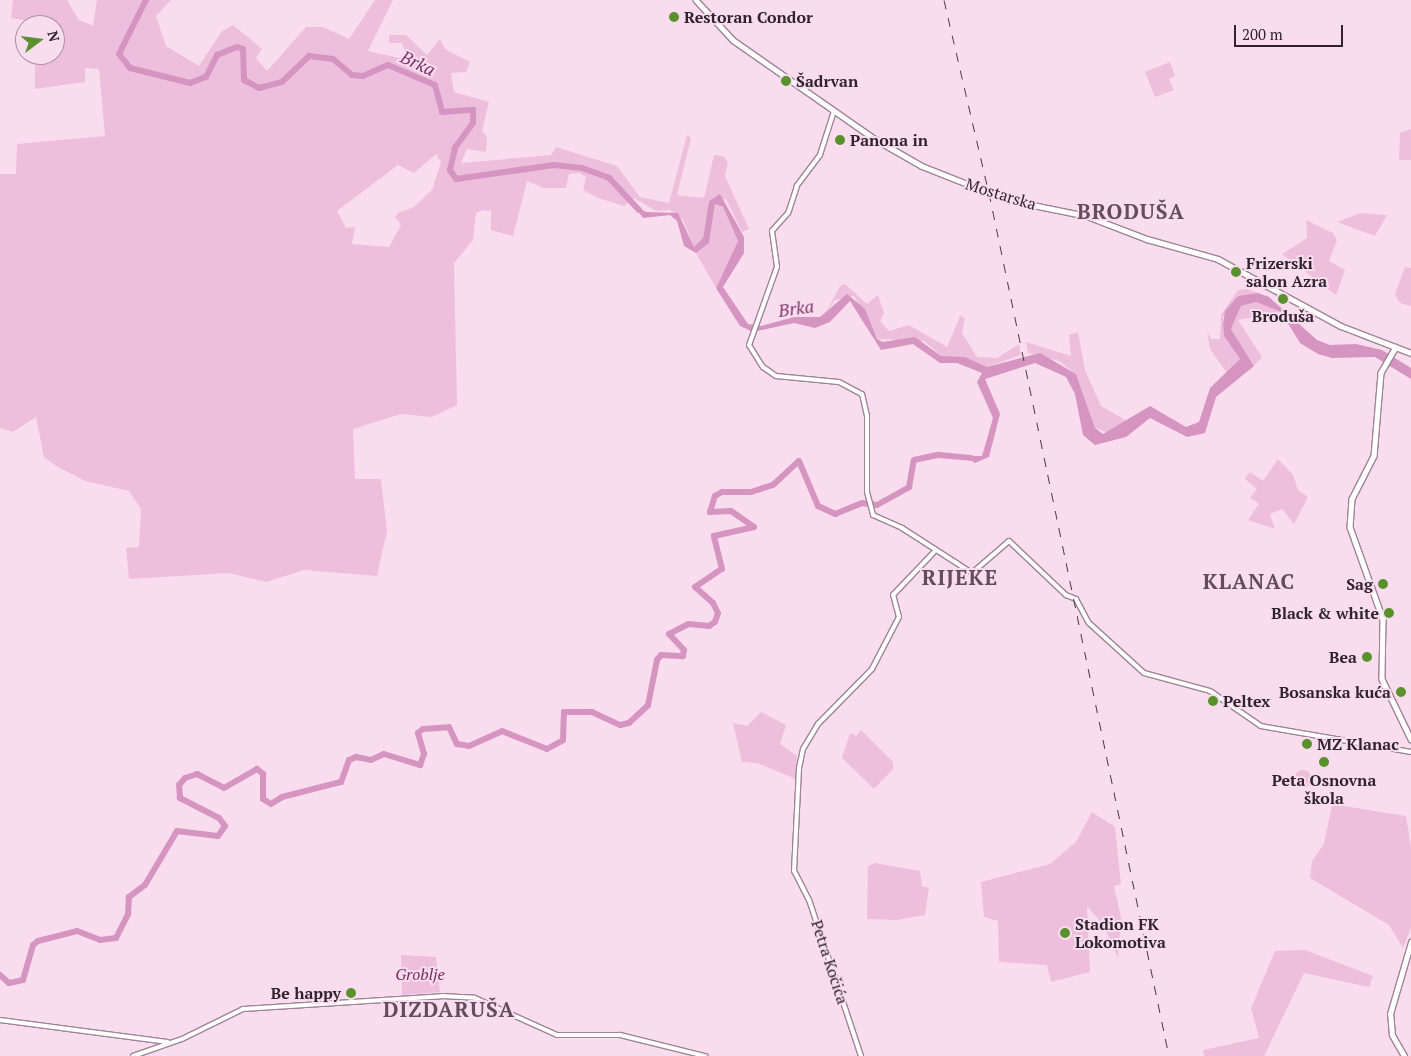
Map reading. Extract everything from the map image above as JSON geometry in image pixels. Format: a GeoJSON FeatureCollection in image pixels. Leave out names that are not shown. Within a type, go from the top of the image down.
{"type":"FeatureCollection","features":[{"type":"Feature","properties":{"kind":"main road","name":"Mostarska"},"geometry":{"type":"LineString","coordinates":[[696,0],[733,40],[880,143],[942,175],[1008,200],[1087,216],[1147,239],[1218,259],[1316,314],[1411,353]]}},
{"type":"Feature","properties":{"kind":"main road"},"geometry":{"type":"LineString","coordinates":[[1396,347],[1384,368],[1375,452],[1352,499],[1350,527],[1383,619],[1382,680],[1411,739]]}},
{"type":"Feature","properties":{"kind":"main road"},"geometry":{"type":"LineString","coordinates":[[1404,1056],[1392,1035],[1390,1014],[1411,942]]}},
{"type":"Feature","properties":{"kind":"street"},"geometry":{"type":"LineString","coordinates":[[834,111],[820,154],[796,186],[788,213],[772,231],[777,266],[754,321],[750,348],[772,374],[839,382],[862,394],[866,406],[869,501],[872,513],[910,532],[934,552],[974,572],[1006,540],[1066,595],[1076,599],[1089,623],[1144,673],[1210,691],[1261,726],[1410,752]]}},
{"type":"Feature","properties":{"kind":"street","name":"Petra Kočića"},"geometry":{"type":"LineString","coordinates":[[861,1056],[811,906],[794,871],[803,749],[826,714],[872,669],[899,617],[893,595],[934,552]]}},
{"type":"Feature","properties":{"kind":"street"},"geometry":{"type":"LineString","coordinates":[[133,1056],[243,1009],[456,996],[485,1002],[557,1035],[619,1035],[705,1056]]}},
{"type":"Feature","properties":{"kind":"street"},"geometry":{"type":"LineString","coordinates":[[1,1020],[168,1042]]}},
{"type":"Feature","properties":{"kind":"green space"},"geometry":{"type":"Polygon","coordinates":[[[13,0],[67,0],[79,20],[93,26],[97,0],[171,0],[156,16],[166,46],[199,66],[222,31],[233,25],[262,49],[256,58],[267,71],[306,27],[323,27],[349,39],[375,0],[393,0],[368,51],[408,60],[402,43],[389,43],[389,35],[406,35],[427,55],[440,39],[445,49],[470,62],[466,72],[451,73],[454,92],[489,102],[482,131],[487,137],[486,152],[467,149],[461,163],[551,155],[556,147],[617,166],[640,197],[669,203],[687,135],[691,138],[677,195],[704,198],[714,155],[723,156],[728,162],[725,176],[749,229],[742,232],[726,199],[709,202],[703,238],[694,247],[683,220],[670,210],[656,211],[634,198],[624,206],[598,198],[583,190],[586,177],[579,173],[569,174],[566,188],[543,188],[527,181],[513,236],[491,230],[491,211],[483,210],[476,213],[473,240],[454,263],[457,405],[432,417],[401,414],[353,429],[355,479],[381,479],[387,531],[377,576],[304,570],[266,582],[229,573],[129,579],[126,548],[139,547],[141,509],[129,491],[85,481],[56,466],[44,457],[36,417],[13,432],[0,428],[0,174],[16,174],[17,144],[105,136],[99,69],[85,68],[85,82],[35,89],[35,65],[65,65],[65,15],[15,15],[15,19],[11,18],[13,0]],[[436,154],[414,173],[398,165],[337,211],[346,228],[355,227],[352,244],[389,247],[401,225],[395,217],[398,213],[414,207],[432,190],[441,162],[436,154]]]}},
{"type":"Feature","properties":{"kind":"green space"},"geometry":{"type":"Polygon","coordinates":[[[1170,62],[1175,76],[1169,79],[1174,90],[1155,97],[1145,72],[1170,62]]]}},
{"type":"Feature","properties":{"kind":"green space"},"geometry":{"type":"Polygon","coordinates":[[[1411,129],[1411,160],[1399,160],[1400,133],[1411,129]]]}},
{"type":"Feature","properties":{"kind":"green space"},"geometry":{"type":"Polygon","coordinates":[[[715,204],[723,207],[738,241],[716,288],[696,253],[709,243],[715,204]]]}},
{"type":"Feature","properties":{"kind":"green space"},"geometry":{"type":"Polygon","coordinates":[[[1360,213],[1387,215],[1375,236],[1337,222],[1360,213]]]}},
{"type":"Feature","properties":{"kind":"green space"},"geometry":{"type":"Polygon","coordinates":[[[1306,220],[1333,233],[1337,240],[1329,261],[1345,270],[1336,295],[1282,254],[1307,238],[1306,220]]]}},
{"type":"Feature","properties":{"kind":"green space"},"geometry":{"type":"Polygon","coordinates":[[[1405,267],[1411,268],[1411,306],[1400,303],[1395,294],[1405,267]]]}},
{"type":"Feature","properties":{"kind":"green space"},"geometry":{"type":"Polygon","coordinates":[[[845,284],[867,304],[878,295],[884,313],[880,321],[889,331],[909,325],[947,347],[960,316],[965,318],[962,333],[977,357],[997,358],[1019,344],[1021,355],[987,367],[941,356],[924,341],[877,339],[854,296],[835,300],[825,314],[840,286],[845,284]]]}},
{"type":"Feature","properties":{"kind":"green space"},"geometry":{"type":"Polygon","coordinates":[[[1247,289],[1258,293],[1238,296],[1223,317],[1224,336],[1240,359],[1227,373],[1210,349],[1207,331],[1211,339],[1220,339],[1221,315],[1238,290],[1247,289]]]}},
{"type":"Feature","properties":{"kind":"green space"},"geometry":{"type":"Polygon","coordinates":[[[1256,302],[1281,312],[1238,320],[1262,357],[1254,366],[1231,329],[1241,306],[1256,302]]]}},
{"type":"Feature","properties":{"kind":"green space"},"geometry":{"type":"Polygon","coordinates":[[[1078,332],[1085,370],[1101,406],[1127,421],[1109,433],[1095,428],[1076,374],[1059,361],[1028,353],[1026,342],[1071,356],[1069,335],[1078,332]]]}},
{"type":"Feature","properties":{"kind":"green space"},"geometry":{"type":"Polygon","coordinates":[[[1278,459],[1293,475],[1298,490],[1308,497],[1294,524],[1282,509],[1270,514],[1275,529],[1248,520],[1259,504],[1250,498],[1257,489],[1245,479],[1250,472],[1263,481],[1278,459]]]}},
{"type":"Feature","properties":{"kind":"green space"},"geometry":{"type":"Polygon","coordinates":[[[761,712],[786,725],[780,744],[797,756],[796,779],[757,763],[742,762],[733,723],[747,726],[761,712]]]}},
{"type":"Feature","properties":{"kind":"green space"},"geometry":{"type":"Polygon","coordinates":[[[861,730],[893,762],[893,769],[874,789],[842,758],[850,733],[856,736],[861,730]]]}},
{"type":"Feature","properties":{"kind":"green space"},"geometry":{"type":"Polygon","coordinates":[[[1303,770],[1309,773],[1312,779],[1309,785],[1303,788],[1297,785],[1294,779],[1297,773],[1303,770]]]}},
{"type":"Feature","properties":{"kind":"green space"},"geometry":{"type":"Polygon","coordinates":[[[1332,804],[1406,816],[1411,847],[1411,928],[1403,948],[1389,925],[1310,878],[1312,861],[1324,844],[1332,804]]]}},
{"type":"Feature","properties":{"kind":"green space"},"geometry":{"type":"Polygon","coordinates":[[[1092,812],[1115,827],[1121,884],[1114,886],[1121,918],[1118,958],[1104,926],[1087,906],[1090,972],[1051,982],[1047,965],[999,962],[998,921],[984,917],[981,882],[1050,864],[1076,842],[1092,812]]]}},
{"type":"Feature","properties":{"kind":"green space"},"geometry":{"type":"Polygon","coordinates":[[[875,863],[920,871],[922,886],[929,888],[925,915],[897,920],[867,919],[868,866],[875,863]]]}},
{"type":"Feature","properties":{"kind":"green space"},"geometry":{"type":"Polygon","coordinates":[[[1305,950],[1373,976],[1369,987],[1304,973],[1264,1056],[1204,1056],[1203,1050],[1259,1038],[1251,1008],[1275,951],[1305,950]]]}},
{"type":"Feature","properties":{"kind":"green space","name":"Groblje"},"geometry":{"type":"Polygon","coordinates":[[[401,955],[436,957],[440,992],[402,995],[401,955]]]}},
{"type":"Feature","properties":{"kind":"shaded area"},"geometry":{"type":"Polygon","coordinates":[[[720,194],[744,237],[744,253],[723,287],[748,324],[761,326],[794,317],[820,317],[847,294],[865,309],[877,339],[883,342],[915,337],[941,356],[965,357],[987,367],[1040,353],[1076,374],[1095,428],[1103,434],[1150,406],[1186,427],[1199,422],[1210,388],[1240,359],[1224,336],[1223,324],[1225,311],[1238,296],[1258,293],[1269,297],[1317,340],[1330,345],[1356,344],[1382,350],[1411,368],[1411,379],[1375,357],[1332,358],[1318,354],[1300,343],[1281,312],[1256,302],[1241,306],[1231,329],[1254,366],[1216,397],[1205,433],[1187,437],[1150,418],[1126,437],[1095,445],[1083,435],[1075,394],[1066,377],[1035,363],[985,379],[1000,414],[989,457],[975,463],[964,456],[982,456],[993,418],[977,382],[982,373],[957,363],[940,363],[913,344],[881,350],[850,301],[830,322],[815,328],[794,323],[753,332],[740,326],[716,288],[738,241],[723,207],[715,204],[709,243],[696,253],[684,246],[677,221],[670,215],[643,218],[633,204],[646,212],[678,213],[694,247],[703,238],[709,201],[720,194]]]}},
{"type":"Feature","properties":{"kind":"waterway","name":"Brka"},"geometry":{"type":"LineString","coordinates":[[146,0],[119,54],[130,68],[190,83],[206,77],[217,55],[237,47],[243,49],[244,80],[259,88],[282,82],[309,56],[333,59],[352,75],[363,76],[388,65],[435,85],[442,112],[473,110],[473,123],[455,148],[450,170],[456,179],[554,165],[582,168],[609,178],[639,210]]}},
{"type":"Feature","properties":{"kind":"waterway"},"geometry":{"type":"LineString","coordinates":[[0,975],[9,983],[23,980],[33,945],[38,941],[77,931],[100,940],[116,938],[128,914],[129,897],[145,885],[177,831],[218,836],[225,826],[219,818],[180,798],[179,785],[185,778],[197,774],[224,788],[257,769],[263,774],[263,799],[271,804],[282,797],[341,782],[349,760],[356,757],[371,760],[384,754],[420,765],[424,754],[418,733],[423,729],[449,727],[457,744],[469,746],[502,731],[547,749],[563,740],[564,712],[592,712],[620,725],[629,723],[648,705],[657,660],[661,655],[683,656],[684,650],[669,634],[689,624],[709,626],[715,622],[718,613],[713,603],[695,587],[722,569],[714,536],[754,527],[731,511],[710,512],[715,496],[722,492],[751,492],[773,485],[799,461],[818,506],[835,514],[862,503],[877,505],[909,487],[914,460],[938,455],[971,458]]}},
{"type":"Feature","properties":{"kind":"railway"},"geometry":{"type":"LineString","coordinates":[[944,0],[989,193],[1169,1056]]}},
{"type":"Feature","properties":{"kind":"place","name":"Restoran Condor"},"geometry":{"type":"Point","coordinates":[674,17]}},
{"type":"Feature","properties":{"kind":"place","name":"Šadrvan"},"geometry":{"type":"Point","coordinates":[786,81]}},
{"type":"Feature","properties":{"kind":"place","name":"Panona in"},"geometry":{"type":"Point","coordinates":[840,140]}},
{"type":"Feature","properties":{"kind":"place","name":"Frizerski salon Azra"},"geometry":{"type":"Point","coordinates":[1236,272]}},
{"type":"Feature","properties":{"kind":"place","name":"Broduša"},"geometry":{"type":"Point","coordinates":[1283,299]}},
{"type":"Feature","properties":{"kind":"place","name":"Sag"},"geometry":{"type":"Point","coordinates":[1383,584]}},
{"type":"Feature","properties":{"kind":"place","name":"Black & white"},"geometry":{"type":"Point","coordinates":[1389,613]}},
{"type":"Feature","properties":{"kind":"place","name":"Bea"},"geometry":{"type":"Point","coordinates":[1367,657]}},
{"type":"Feature","properties":{"kind":"place","name":"Bosanska kuća"},"geometry":{"type":"Point","coordinates":[1401,692]}},
{"type":"Feature","properties":{"kind":"place","name":"Peltex"},"geometry":{"type":"Point","coordinates":[1213,701]}},
{"type":"Feature","properties":{"kind":"place","name":"MZ Klanac"},"geometry":{"type":"Point","coordinates":[1307,744]}},
{"type":"Feature","properties":{"kind":"place","name":"Peta Osnovna škola"},"geometry":{"type":"Point","coordinates":[1324,762]}},
{"type":"Feature","properties":{"kind":"place","name":"Stadion FK Lokomotiva"},"geometry":{"type":"Point","coordinates":[1065,933]}},
{"type":"Feature","properties":{"kind":"place","name":"Be happy"},"geometry":{"type":"Point","coordinates":[351,993]}},
{"type":"Feature","properties":{"kind":"district","name":"BRODUŠA"},"geometry":{"type":"Point","coordinates":[1131,211]}},
{"type":"Feature","properties":{"kind":"district","name":"RIJEKE"},"geometry":{"type":"Point","coordinates":[960,577]}},
{"type":"Feature","properties":{"kind":"district","name":"KLANAC"},"geometry":{"type":"Point","coordinates":[1249,581]}},
{"type":"Feature","properties":{"kind":"district","name":"DIZDARUŠA"},"geometry":{"type":"Point","coordinates":[449,1009]}}]}
